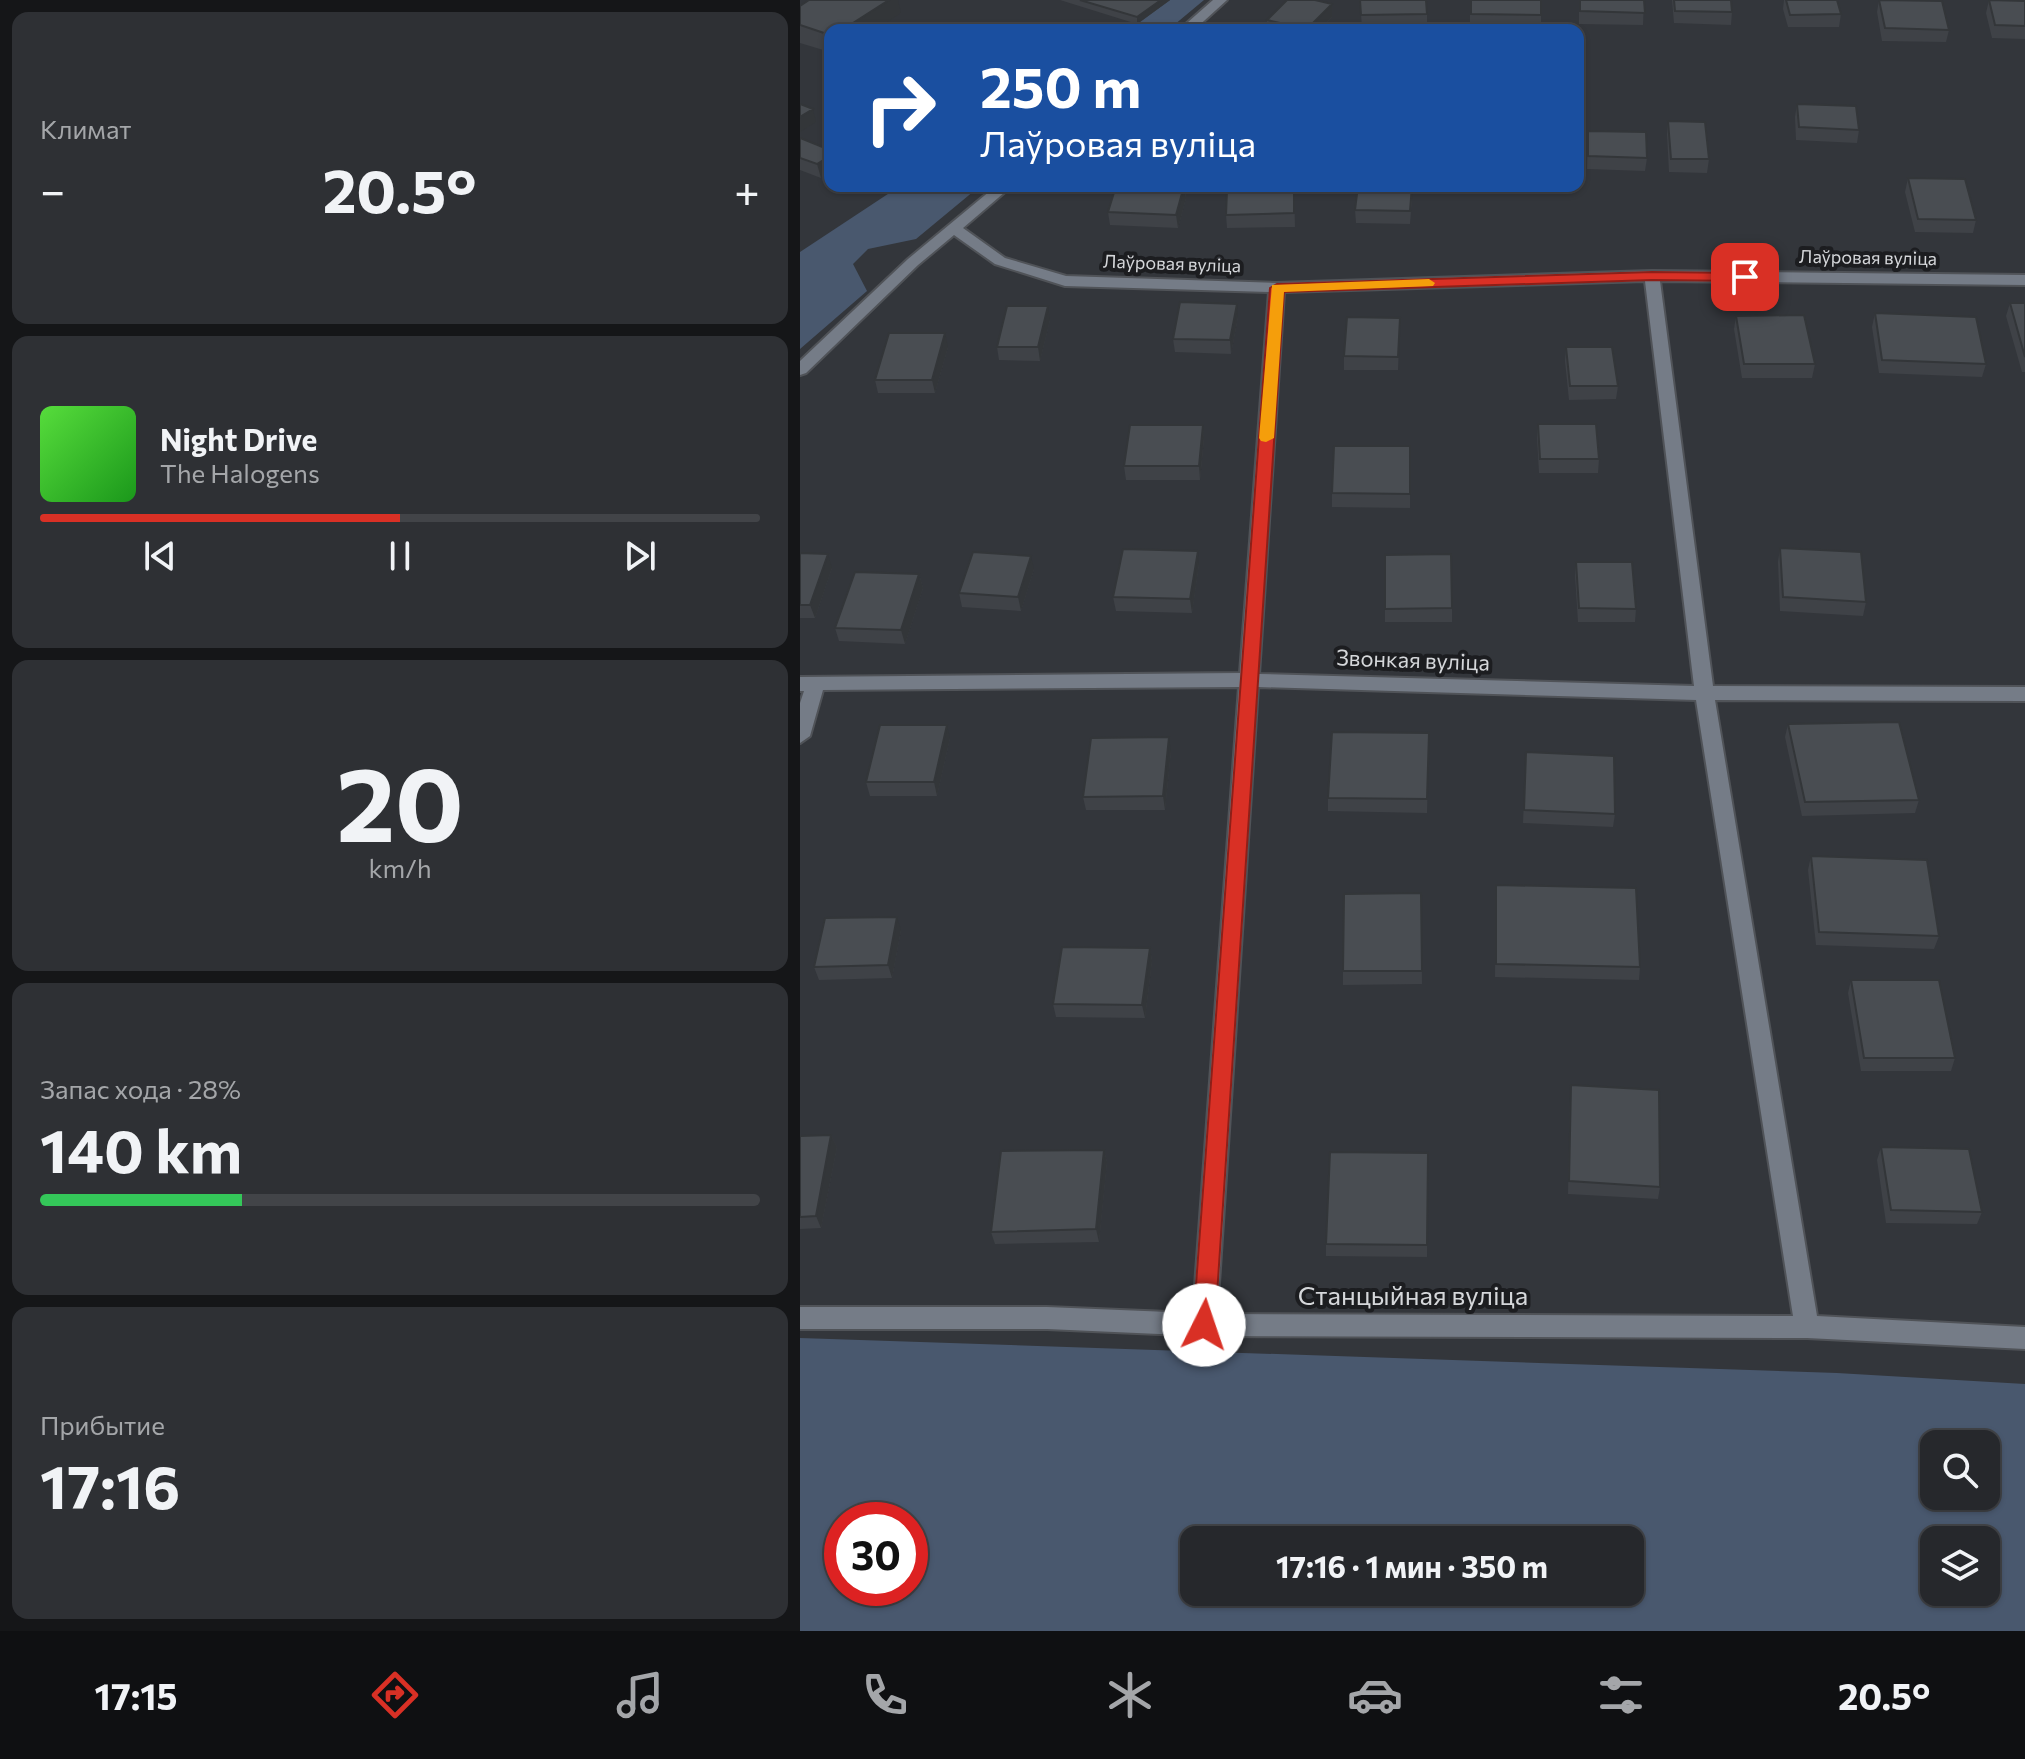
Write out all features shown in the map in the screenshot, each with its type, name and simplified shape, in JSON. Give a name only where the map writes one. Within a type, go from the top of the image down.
[{"type":"street","points":[[1193,24],[1221,0]]},
{"type":"street","points":[[800,370],[913,262],[998,192]]},
{"type":"street","name":"Лаўровая вуліца","points":[[955,229],[1000,261],[1065,281],[1277,288],[1652,276],[2025,280]]},
{"type":"street","points":[[1652,276],[1704,693],[1807,1327]]},
{"type":"street","points":[[1204,1325],[1277,288]]},
{"type":"street","name":"Звонкая вуліца","points":[[808,684],[1249,680],[1704,693],[2025,694]]},
{"type":"street","points":[[800,736],[808,684]]},
{"type":"street","name":"Станцыйная вуліца","points":[[800,1318],[1047,1318],[1204,1325],[1807,1327],[2025,1338]]},
{"type":"shaded area","points":[[1170,0],[1204,0],[1175,24],[1137,24]]},
{"type":"shaded area","points":[[891,192],[973,192],[916,239],[868,249],[853,264],[867,291],[800,349],[800,252]]},
{"type":"shaded area","points":[[800,1338],[1837,1373],[2025,1384],[2025,1631],[800,1631]]},
{"type":"building","points":[[809,0],[889,0],[851,24],[824,24],[824,33],[800,25],[800,6]]},
{"type":"building","points":[[1080,0],[1161,0],[1137,17]]},
{"type":"building","points":[[1287,0],[1315,0],[1332,4],[1312,24],[1285,24],[1267,20]]},
{"type":"building","points":[[1360,0],[1426,0],[1427,14],[1361,15]]},
{"type":"building","points":[[1471,0],[1541,0],[1541,15],[1471,14]]},
{"type":"building","points":[[1580,0],[1644,0],[1645,13],[1580,11]]},
{"type":"building","points":[[1674,0],[1731,0],[1732,12],[1675,11]]},
{"type":"building","points":[[1786,0],[1837,0],[1841,14],[1790,15]]},
{"type":"building","points":[[1879,0],[1942,1],[1949,30],[1885,28]]},
{"type":"building","points":[[1989,0],[2025,1],[2025,26],[1995,25]]},
{"type":"building","points":[[800,104],[813,109],[800,117]]},
{"type":"building","points":[[1797,104],[1856,106],[1859,130],[1799,127]]},
{"type":"building","points":[[1668,121],[1705,122],[1709,159],[1671,159]]},
{"type":"building","points":[[1588,131],[1646,132],[1647,158],[1588,156]]},
{"type":"building","points":[[800,138],[824,148],[824,160],[817,164],[800,158]]},
{"type":"building","points":[[1908,178],[1965,179],[1976,220],[1918,219]]},
{"type":"building","points":[[1114,192],[1182,192],[1176,215],[1108,212]]},
{"type":"building","points":[[1227,192],[1294,192],[1294,213],[1226,215]]},
{"type":"building","points":[[1357,192],[1412,192],[1410,211],[1355,210]]},
{"type":"building","points":[[1180,302],[1237,304],[1230,340],[1173,339]]},
{"type":"building","points":[[2010,303],[2025,303],[2025,357]]},
{"type":"building","points":[[1007,306],[1048,306],[1038,347],[997,347]]},
{"type":"building","points":[[1875,313],[1976,317],[1986,364],[1882,360]]},
{"type":"building","points":[[1804,315],[1815,364],[1744,364],[1736,316]]},
{"type":"building","points":[[1347,317],[1400,318],[1398,357],[1344,356]]},
{"type":"building","points":[[889,333],[945,333],[932,380],[875,380]]},
{"type":"building","points":[[1566,347],[1612,347],[1618,386],[1570,386]]},
{"type":"building","points":[[1538,424],[1596,424],[1599,459],[1540,459]]},
{"type":"building","points":[[1130,425],[1203,425],[1199,466],[1124,466]]},
{"type":"building","points":[[1334,446],[1410,446],[1410,494],[1332,493]]},
{"type":"building","points":[[1780,548],[1861,552],[1866,602],[1783,597]]},
{"type":"building","points":[[1123,549],[1198,551],[1190,599],[1113,597]]},
{"type":"building","points":[[973,552],[1031,556],[1018,597],[959,593]]},
{"type":"building","points":[[800,553],[828,554],[810,605],[800,605]]},
{"type":"building","points":[[1451,554],[1452,608],[1385,609],[1385,555]]},
{"type":"building","points":[[1576,562],[1632,562],[1636,609],[1579,608]]},
{"type":"building","points":[[855,572],[919,574],[901,630],[835,628]]},
{"type":"building","points":[[1899,722],[1919,800],[1805,802],[1788,724]]},
{"type":"building","points":[[880,725],[947,725],[934,782],[866,782]]},
{"type":"building","points":[[1332,732],[1429,733],[1427,799],[1328,798]]},
{"type":"building","points":[[1169,737],[1163,796],[1083,797],[1091,738]]},
{"type":"building","points":[[1526,752],[1614,756],[1615,814],[1524,810]]},
{"type":"building","points":[[1811,856],[1927,860],[1939,936],[1819,932]]},
{"type":"building","points":[[1496,885],[1636,888],[1640,967],[1496,964]]},
{"type":"building","points":[[1421,893],[1422,971],[1343,971],[1344,894]]},
{"type":"building","points":[[897,917],[888,965],[814,967],[825,918]]},
{"type":"building","points":[[1062,947],[1150,948],[1142,1005],[1053,1004]]},
{"type":"building","points":[[1851,980],[1939,980],[1955,1058],[1864,1058]]},
{"type":"building","points":[[1571,1085],[1659,1090],[1660,1187],[1569,1181]]},
{"type":"building","points":[[831,1135],[816,1216],[800,1217],[800,1136]]},
{"type":"building","points":[[1881,1147],[1969,1149],[1982,1212],[1891,1210]]},
{"type":"building","points":[[1104,1150],[1096,1229],[991,1232],[1001,1151]]},
{"type":"building","points":[[1330,1152],[1428,1153],[1427,1245],[1326,1244]]},
{"type":"slow traffic","points":[[1266,438],[1277,288],[1429,283]]},
{"type":"route","points":[[1204,1325],[1277,288],[1652,276],[1745,277]]}]
